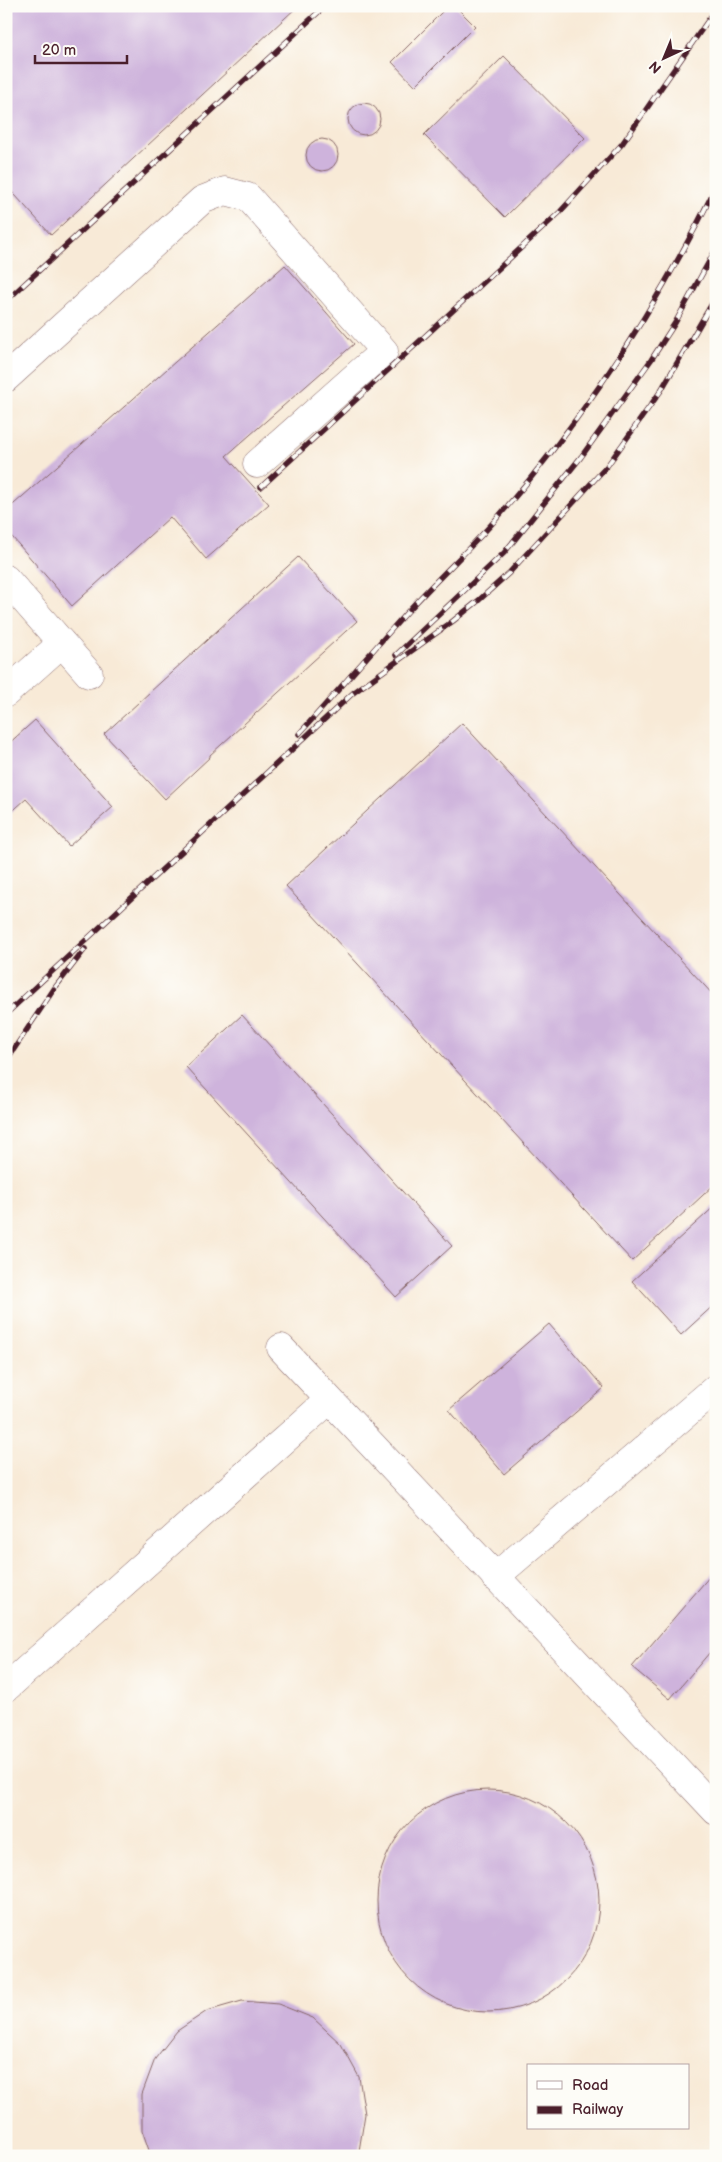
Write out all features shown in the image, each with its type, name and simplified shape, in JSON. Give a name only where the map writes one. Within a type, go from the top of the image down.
[{"type":"lane","points":[[6,378],[202,200],[225,191],[248,197],[384,351],[257,464]]},
{"type":"lane","points":[[6,578],[89,674]]},
{"type":"lane","points":[[6,693],[62,643]]},
{"type":"lane","points":[[281,1348],[716,1812]]},
{"type":"lane","points":[[495,1577],[716,1388]]},
{"type":"lane","points":[[6,1688],[330,1400]]},
{"type":"building","points":[[6,6],[298,6],[51,235],[6,185]]},
{"type":"building","points":[[448,6],[455,6],[475,26],[415,86],[392,62]]},
{"type":"building","points":[[504,56],[585,138],[505,217],[424,135]]},
{"type":"building","points":[[364,103],[375,108],[380,119],[375,130],[364,135],[353,130],[348,119],[353,108]]},
{"type":"building","points":[[322,139],[328,140],[333,144],[337,149],[337,161],[333,166],[328,170],[322,171],[316,170],[311,166],[307,161],[306,155],[307,149],[311,144],[316,140]]},
{"type":"building","points":[[285,265],[354,344],[226,456],[269,504],[206,559],[170,517],[72,606],[6,530],[6,511]]},
{"type":"building","points":[[298,557],[357,621],[210,755],[165,799],[104,734]]},
{"type":"building","points":[[35,720],[113,807],[69,846],[26,799],[6,817],[6,746]]},
{"type":"building","points":[[462,723],[716,998],[716,1183],[632,1261],[286,886]]},
{"type":"building","points":[[242,1015],[452,1246],[396,1297],[186,1067]]},
{"type":"building","points":[[716,1205],[716,1303],[681,1335],[632,1281]]},
{"type":"building","points":[[549,1324],[604,1388],[504,1474],[449,1410]]},
{"type":"building","points":[[716,1569],[716,1645],[670,1699],[632,1667]]},
{"type":"building","points":[[477,1790],[499,1790],[531,1798],[567,1822],[591,1858],[597,1879],[599,1901],[597,1923],[591,1944],[567,1980],[531,2004],[499,2012],[477,2012],[445,2004],[417,1987],[402,1972],[385,1944],[377,1912],[377,1890],[385,1858],[402,1830],[417,1815],[445,1798]]},
{"type":"building","points":[[242,2001],[278,2004],[313,2018],[341,2044],[359,2077],[365,2114],[357,2156],[151,2156],[142,2130],[142,2094],[155,2059],[177,2031],[207,2011]]},
{"type":"railway","points":[[6,301],[325,6]]},
{"type":"railway","points":[[261,487],[559,213],[622,144],[716,9]]},
{"type":"railway","points":[[299,734],[431,586],[498,517],[561,440],[618,359],[644,317],[694,231],[716,187]]},
{"type":"railway","points":[[396,655],[504,553],[581,457],[651,360],[675,323],[716,249]]},
{"type":"railway","points":[[6,1014],[353,693],[453,621],[509,573],[607,466],[660,392],[716,297]]},
{"type":"railway","points":[[6,1061],[54,989],[85,949]]}]
